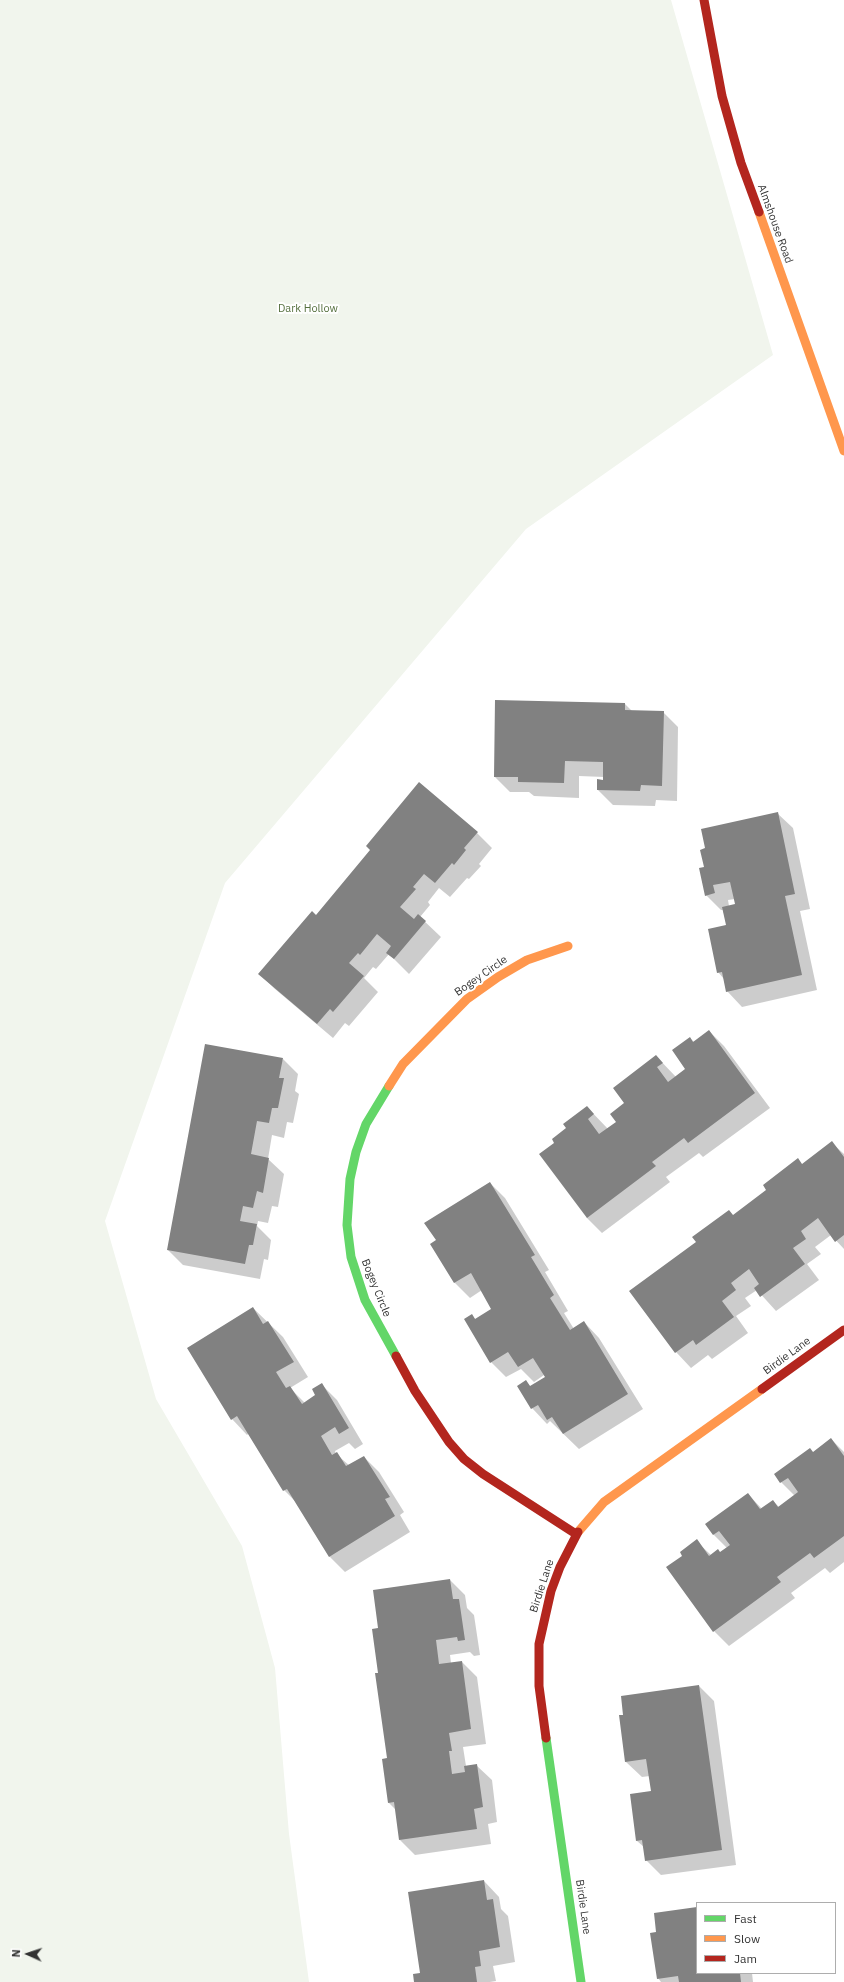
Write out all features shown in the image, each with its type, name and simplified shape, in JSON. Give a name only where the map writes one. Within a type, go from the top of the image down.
[{"type":"street","name":"Almshouse Road","points":[[704,0],[722,96],[741,163],[844,451]]},
{"type":"street","name":"Bogey Circle","points":[[568,946],[527,960],[498,977],[467,999],[403,1064],[366,1124],[356,1152],[350,1179],[347,1225],[351,1257],[365,1300],[415,1391],[449,1442],[464,1459],[483,1474],[576,1534]]},
{"type":"street","name":"Birdie Lane","points":[[582,1982],[539,1686],[538,1662],[539,1644],[551,1591],[566,1552],[576,1534],[589,1517],[616,1492],[844,1330]]},
{"type":"green space","name":"Dark Hollow","points":[[0,0],[671,0],[773,355],[526,529],[225,883],[105,1221],[156,1399],[242,1546],[275,1668],[289,1834],[309,1982],[0,1982]]},
{"type":"building","points":[[495,700],[625,703],[625,710],[664,711],[662,786],[641,785],[640,791],[597,790],[597,779],[603,780],[603,762],[565,761],[564,783],[518,782],[518,777],[494,777]]},
{"type":"building","points":[[419,782],[478,832],[464,848],[466,850],[454,865],[452,863],[435,883],[424,874],[413,887],[416,889],[400,907],[414,919],[418,914],[426,921],[394,959],[386,953],[391,946],[377,934],[360,955],[358,953],[349,963],[364,976],[333,1012],[330,1009],[317,1024],[258,974],[312,911],[316,915],[370,850],[366,846]]},
{"type":"building","points":[[778,812],[795,894],[785,896],[802,975],[726,992],[722,972],[717,973],[708,929],[726,925],[722,907],[735,904],[730,882],[713,885],[715,893],[705,896],[699,868],[704,867],[700,850],[705,848],[701,829]]},
{"type":"building","points":[[709,1030],[755,1093],[688,1143],[684,1138],[652,1162],[656,1166],[587,1218],[539,1154],[554,1143],[552,1139],[566,1128],[563,1124],[587,1106],[594,1114],[588,1119],[599,1134],[616,1122],[610,1114],[624,1103],[613,1088],[656,1055],[663,1063],[657,1067],[668,1082],[685,1069],[672,1050],[690,1037],[693,1042]]},
{"type":"building","points":[[205,1044],[283,1058],[279,1078],[284,1078],[278,1108],[272,1108],[269,1123],[257,1121],[251,1154],[269,1158],[263,1193],[257,1191],[253,1208],[243,1206],[240,1221],[257,1224],[253,1245],[249,1245],[245,1264],[167,1250]]},
{"type":"building","points":[[832,1141],[844,1157],[844,1235],[835,1242],[818,1218],[801,1231],[806,1239],[793,1248],[805,1264],[760,1297],[754,1288],[759,1284],[749,1269],[731,1283],[736,1290],[722,1301],[734,1317],[696,1345],[693,1340],[675,1353],[629,1291],[696,1242],[692,1237],[729,1210],[733,1215],[766,1190],[763,1185],[798,1158],[802,1164]]},
{"type":"building","points":[[490,1182],[535,1255],[531,1257],[554,1295],[550,1298],[570,1330],[584,1321],[628,1394],[563,1434],[552,1417],[547,1420],[538,1405],[531,1409],[517,1386],[526,1380],[530,1386],[545,1377],[533,1358],[518,1367],[508,1352],[490,1363],[464,1319],[472,1314],[475,1319],[491,1309],[471,1273],[454,1283],[430,1244],[436,1240],[424,1223]]},
{"type":"building","points":[[253,1307],[263,1324],[268,1321],[294,1362],[276,1372],[286,1388],[290,1386],[302,1404],[315,1395],[312,1389],[322,1383],[349,1428],[339,1434],[335,1427],[321,1436],[332,1455],[337,1452],[346,1466],[364,1456],[390,1497],[385,1499],[395,1516],[329,1557],[287,1489],[283,1491],[237,1416],[231,1420],[187,1348]]},
{"type":"building","points":[[831,1438],[844,1456],[844,1536],[814,1558],[810,1553],[777,1577],[781,1582],[713,1632],[666,1567],[682,1556],[680,1552],[697,1539],[709,1556],[718,1549],[720,1552],[730,1545],[719,1531],[713,1535],[705,1524],[748,1493],[760,1509],[773,1500],[778,1507],[798,1492],[788,1478],[780,1483],[774,1474],[810,1448],[813,1452]]},
{"type":"building","points":[[450,1579],[453,1599],[459,1599],[465,1640],[458,1641],[457,1637],[436,1640],[439,1664],[462,1661],[471,1729],[449,1733],[452,1751],[449,1751],[452,1774],[465,1772],[464,1766],[477,1764],[483,1807],[474,1809],[477,1829],[399,1840],[394,1802],[388,1803],[382,1759],[387,1758],[375,1673],[378,1673],[372,1629],[378,1628],[373,1590]]},
{"type":"building","points":[[699,1685],[722,1850],[645,1861],[642,1840],[636,1841],[630,1794],[651,1791],[646,1759],[625,1762],[619,1715],[623,1715],[621,1696]]},
{"type":"building","points":[[484,1880],[487,1900],[493,1899],[500,1947],[479,1951],[481,1966],[475,1967],[477,1982],[414,1982],[413,1974],[420,1973],[408,1892]]},
{"type":"building","points":[[696,1907],[696,1974],[740,1974],[741,1982],[679,1982],[678,1976],[657,1979],[650,1933],[656,1932],[654,1913]]},
{"type":"traffic: fast","points":[[389,1086],[366,1124],[356,1152],[350,1179],[347,1225],[351,1257],[365,1300],[396,1356]]},
{"type":"traffic: fast","points":[[546,1738],[581,1982]]},
{"type":"traffic: slow","points":[[759,212],[844,451]]},
{"type":"traffic: slow","points":[[389,1086],[403,1064],[467,999],[498,977],[527,960],[568,946]]},
{"type":"traffic: slow","points":[[578,1532],[604,1502],[762,1389]]},
{"type":"traffic: jam","points":[[704,0],[722,96],[741,163],[759,212]]},
{"type":"traffic: jam","points":[[762,1389],[844,1330]]},
{"type":"traffic: jam","points":[[396,1356],[415,1391],[449,1442],[464,1459],[483,1474],[576,1534]]},
{"type":"traffic: jam","points":[[546,1738],[539,1686],[539,1644],[551,1591],[560,1567],[578,1532]]}]
